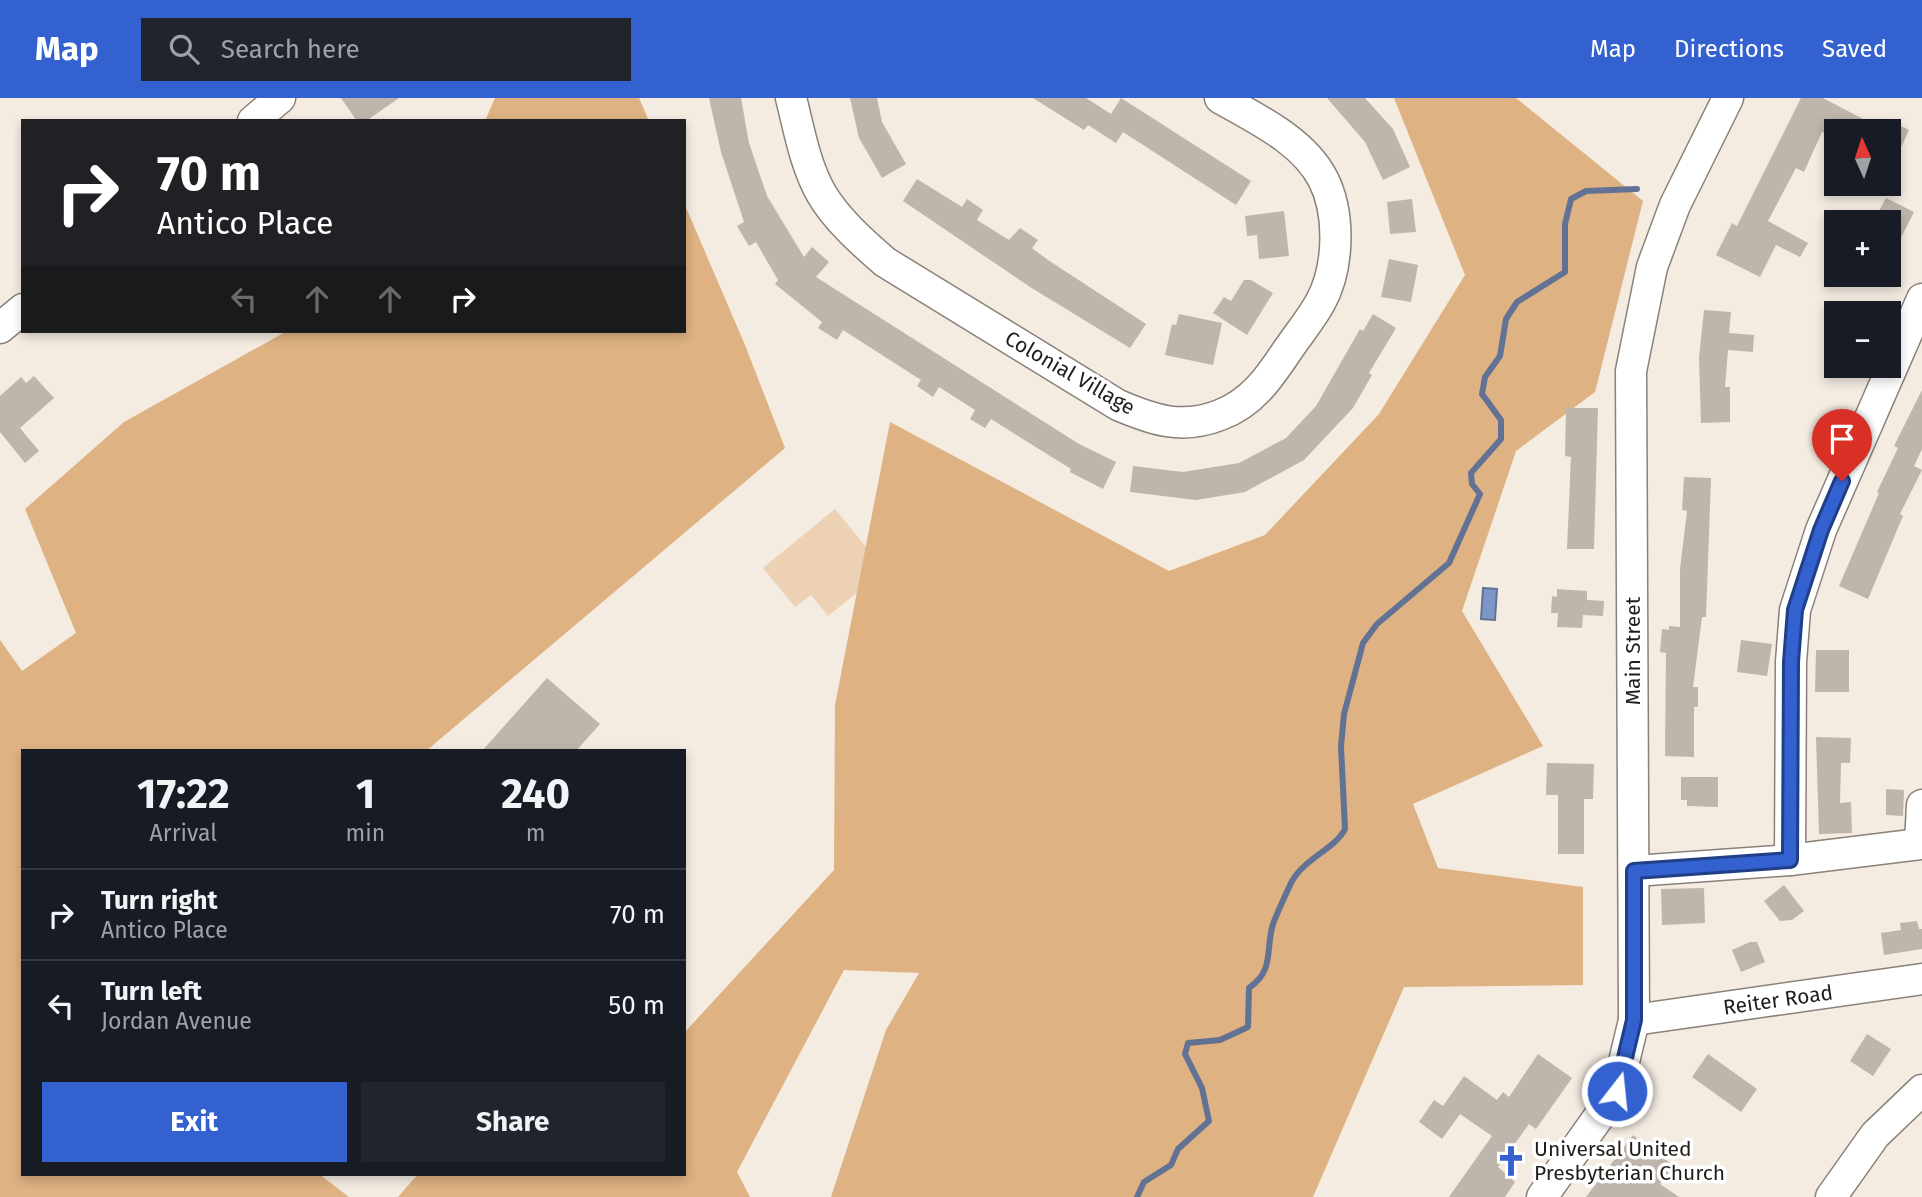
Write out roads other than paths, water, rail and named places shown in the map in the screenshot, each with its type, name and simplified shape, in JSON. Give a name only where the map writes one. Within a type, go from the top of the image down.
[{"type":"street","points":[[255,119],[281,98]]},
{"type":"street","name":"Colonial Village","points":[[790,98],[807,157],[821,193],[869,248],[885,262],[1118,405],[1160,422],[1195,421],[1218,416],[1243,405],[1268,380],[1322,301],[1335,256],[1333,213],[1323,179],[1294,144],[1220,98]]},
{"type":"street","name":"Main Street","points":[[1542,1197],[1617,1091],[1634,1020],[1631,371],[1652,267],[1675,205],[1728,98]]},
{"type":"street","points":[[1790,860],[1791,662],[1795,610],[1821,530],[1922,299]]},
{"type":"street","points":[[0,328],[21,311]]},
{"type":"street","points":[[1634,871],[1790,860],[1920,844],[1922,804]]},
{"type":"street","name":"Reiter Road","points":[[1634,1020],[1922,979]]},
{"type":"street","points":[[1831,1197],[1875,1135],[1922,1090]]},
{"type":"water","points":[[1483,588],[1497,589],[1495,620],[1481,619]]},
{"type":"waterway","points":[[1137,1197],[1144,1182],[1171,1165],[1178,1149],[1209,1121],[1202,1088],[1185,1054],[1188,1043],[1220,1040],[1248,1027],[1249,988],[1266,967],[1273,924],[1291,883],[1303,867],[1334,842],[1345,829],[1341,746],[1344,714],[1363,643],[1377,624],[1449,563],[1480,494],[1472,484],[1471,473],[1501,439],[1501,420],[1482,394],[1485,377],[1500,356],[1506,319],[1517,302],[1565,272],[1565,224],[1571,199],[1586,191],[1637,189]]},
{"type":"place","name":"Universal United Presbyterian Church","points":[[1511,1161]]}]
